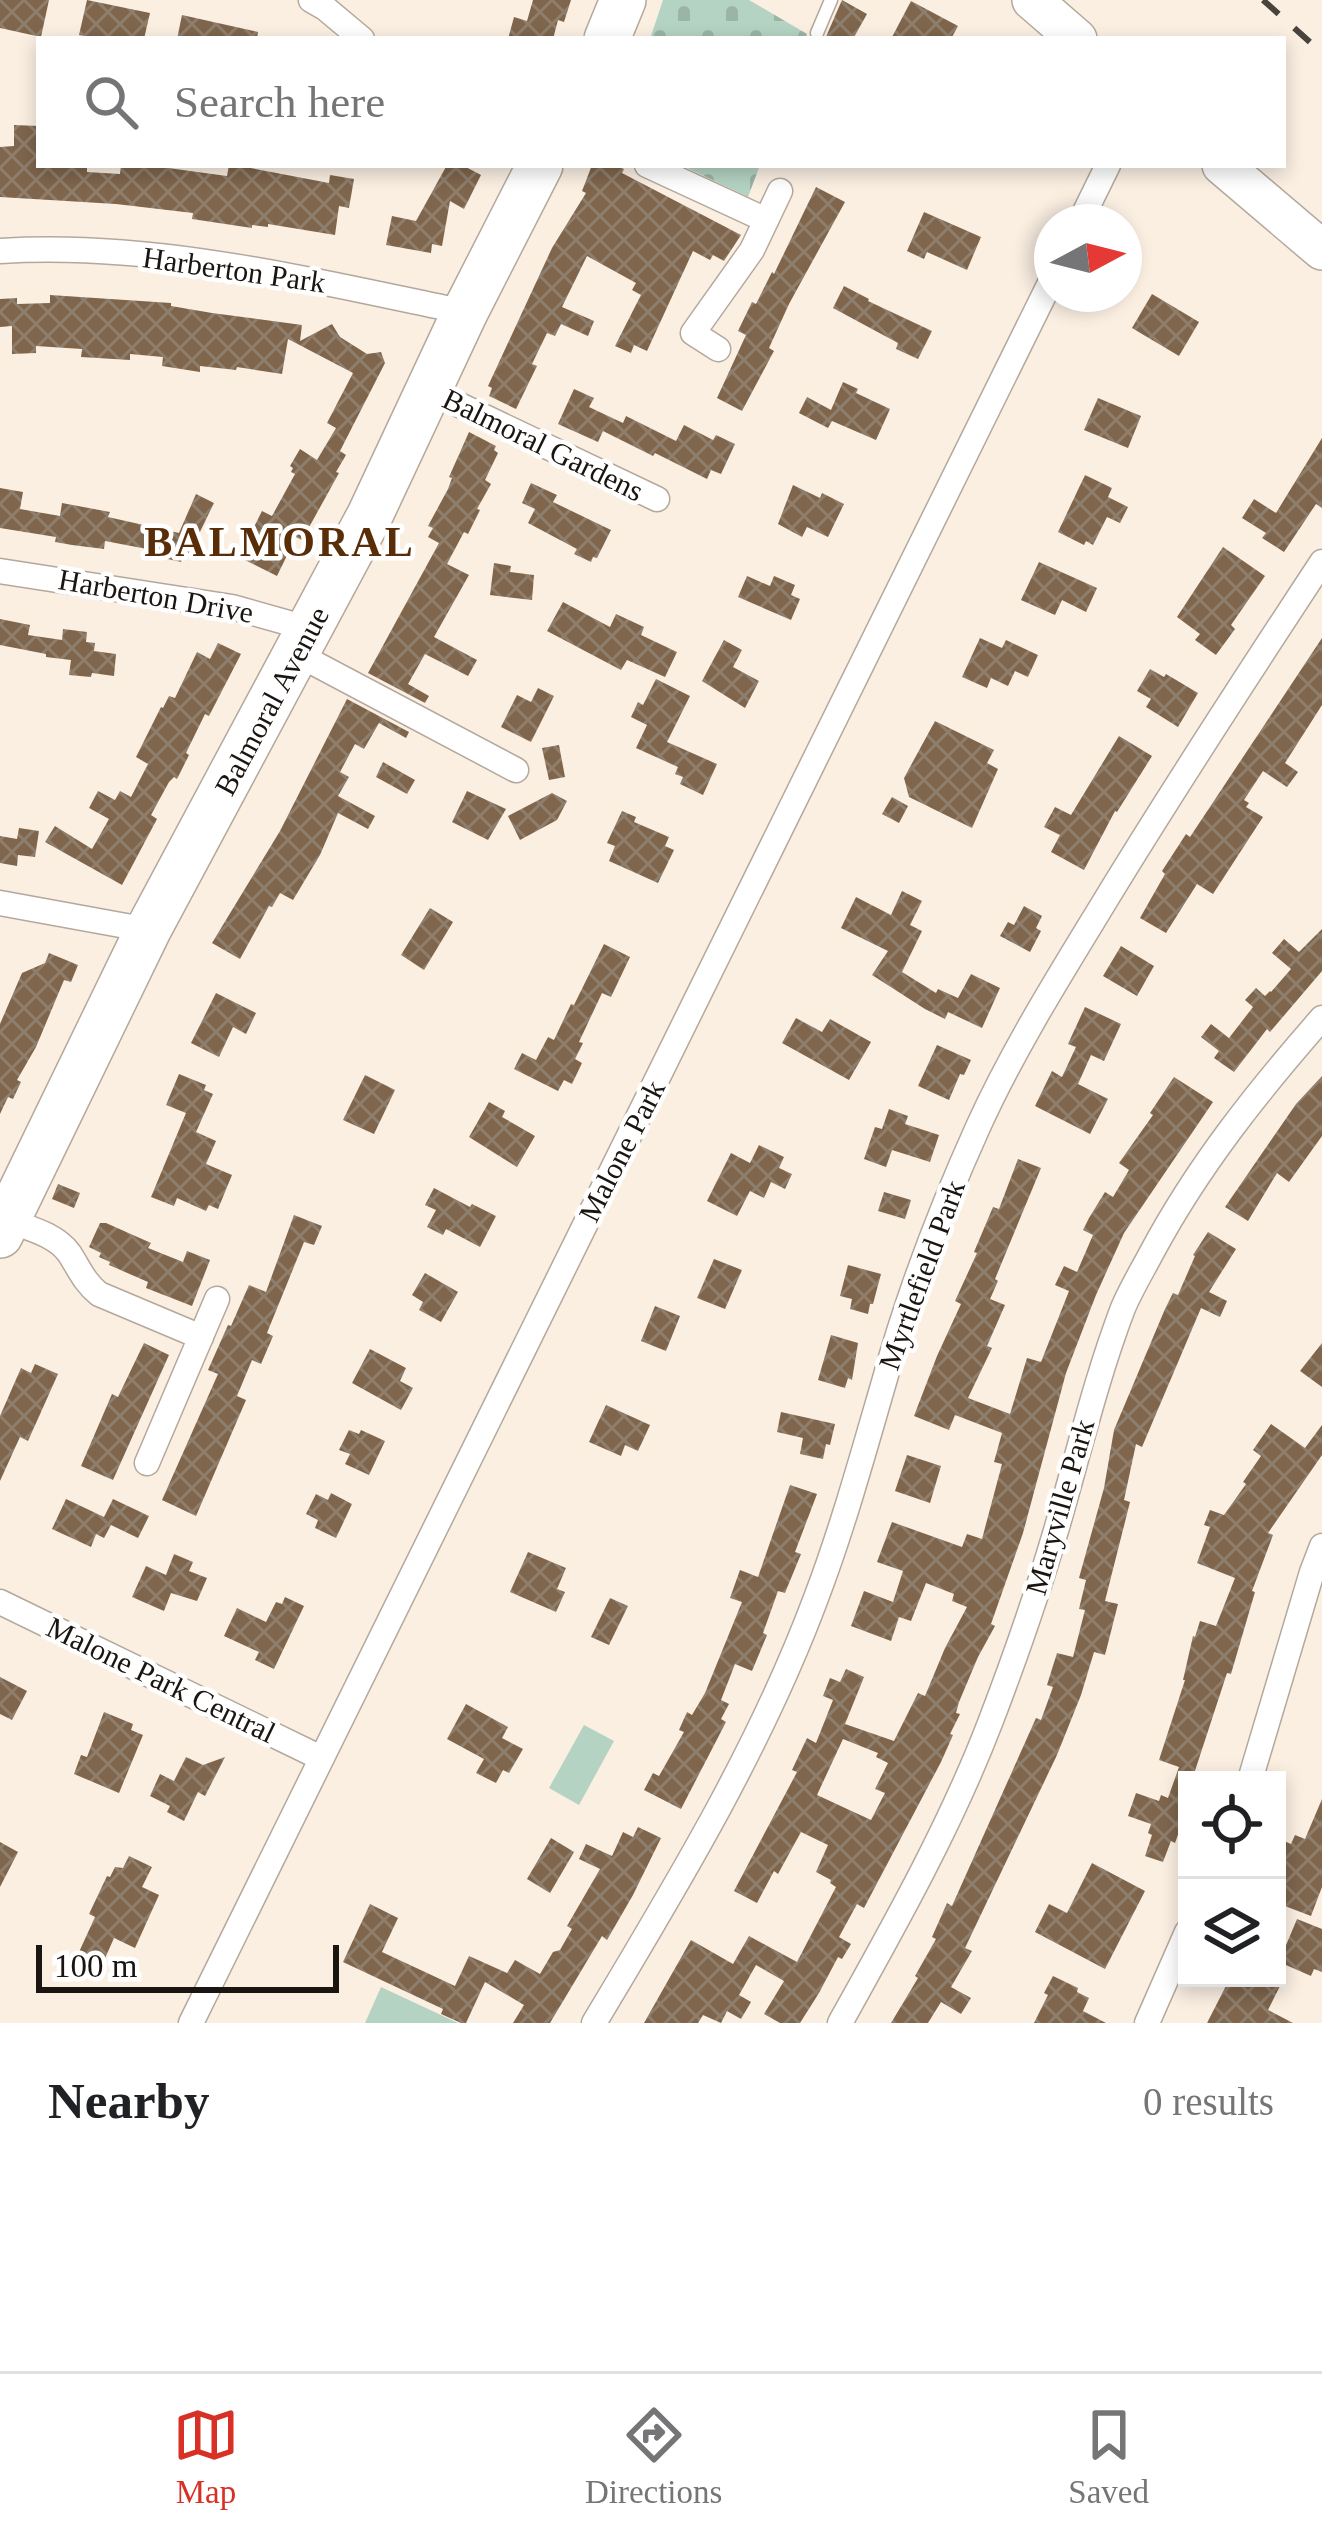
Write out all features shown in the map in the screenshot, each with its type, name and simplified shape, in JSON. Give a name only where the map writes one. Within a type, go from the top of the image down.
[{"type":"highway","points":[[609,36],[623,0]]},
{"type":"highway","name":"Balmoral Avenue","points":[[4,1227],[148,930],[370,515],[538,168]]},
{"type":"main road","points":[[1026,2],[1073,36]]},
{"type":"main road","points":[[1226,168],[1318,238]]},
{"type":"street","points":[[311,0],[358,36]]},
{"type":"street","points":[[653,168],[766,220]]},
{"type":"street","points":[[1089,204],[1107,168]]},
{"type":"street","points":[[718,349],[694,333],[752,250],[780,191]]},
{"type":"street","name":"Harberton Park","points":[[0,251],[93,250],[195,262],[297,276],[465,312]]},
{"type":"street","name":"Malone Park","points":[[191,2023],[1036,312]]},
{"type":"street","name":"Balmoral Gardens","points":[[428,390],[657,499]]},
{"type":"street","name":"Myrtlefield Park","points":[[594,2023],[733,1781],[816,1600],[859,1475],[884,1378],[943,1207],[981,1120],[1025,1033],[1147,831],[1322,562]]},
{"type":"street","name":"Harberton Drive","points":[[0,571],[232,607],[303,642],[516,770]]},
{"type":"street","points":[[0,903],[148,930]]},
{"type":"street","name":"Maryville Park","points":[[840,2023],[934,1847],[988,1729],[1125,1304],[1211,1155],[1322,1018]]},
{"type":"street","points":[[4,1227],[54,1239],[98,1294],[201,1337]]},
{"type":"street","points":[[147,1463],[218,1299]]},
{"type":"street","points":[[1253,1771],[1322,1546]]},
{"type":"street","name":"Malone Park Central","points":[[0,1602],[321,1758]]},
{"type":"street","points":[[1147,2023],[1178,1952]]},
{"type":"lane","points":[[817,33],[831,0]]},
{"type":"green space","points":[[663,0],[749,0],[807,34],[806,36],[651,36]]},
{"type":"green space","points":[[687,168],[759,168],[748,197]]},
{"type":"green space","points":[[584,1725],[614,1741],[579,1805],[549,1788]]},
{"type":"green space","points":[[381,1987],[458,2023],[365,2023]]},
{"type":"building","points":[[0,0],[49,0],[41,36],[0,28]]},
{"type":"building","points":[[87,0],[150,13],[145,36],[79,35]]},
{"type":"building","points":[[533,0],[571,0],[554,36],[509,36],[514,17],[527,21]]},
{"type":"building","points":[[842,0],[867,14],[855,36],[826,36]]},
{"type":"building","points":[[911,1],[958,26],[953,36],[893,36]]},
{"type":"building","points":[[182,15],[258,32],[257,36],[178,36]]},
{"type":"building","points":[[14,125],[36,126],[36,168],[87,168],[87,172],[120,174],[121,168],[168,168],[227,176],[228,168],[251,168],[329,183],[330,175],[354,179],[349,208],[339,206],[335,235],[268,224],[252,228],[192,219],[193,213],[0,197],[0,147],[14,146]]},
{"type":"building","points":[[445,168],[468,168],[481,175],[464,209],[450,201],[442,246],[432,244],[431,253],[386,245],[392,216],[416,221]]},
{"type":"building","points":[[591,168],[622,168],[622,173],[741,235],[724,261],[693,251],[647,351],[634,345],[631,353],[615,346],[641,295],[632,290],[636,283],[587,256],[562,307],[594,321],[588,336],[561,324],[555,336],[547,333],[516,409],[489,396],[492,388],[488,386],[552,248],[586,193],[582,191]]},
{"type":"building","points":[[816,187],[845,202],[789,304],[769,348],[774,351],[742,411],[717,398],[746,335],[738,331],[752,302],[756,304],[774,274]]},
{"type":"building","points":[[924,212],[981,237],[967,270],[927,252],[924,259],[907,251]]},
{"type":"building","points":[[844,286],[932,331],[918,359],[833,308]]},
{"type":"building","points":[[1152,294],[1199,322],[1179,356],[1132,328]]},
{"type":"building","points":[[50,295],[171,303],[302,325],[300,341],[332,324],[340,337],[367,354],[381,352],[385,363],[340,451],[346,455],[339,473],[302,540],[296,537],[277,576],[239,557],[262,511],[272,516],[295,474],[290,466],[300,449],[317,460],[336,428],[327,423],[353,373],[288,339],[282,374],[200,366],[200,372],[162,366],[163,357],[81,357],[82,349],[36,346],[36,353],[12,354],[12,326],[0,327],[0,299],[17,298],[17,304],[50,303]]},
{"type":"building","points":[[843,382],[890,409],[876,440],[832,421],[828,428],[799,413],[807,397],[831,410]]},
{"type":"building","points":[[574,389],[594,398],[589,407],[623,423],[626,416],[676,441],[684,425],[713,440],[716,435],[735,444],[721,474],[711,470],[707,479],[603,431],[598,442],[558,424]]},
{"type":"building","points":[[1098,398],[1141,416],[1128,448],[1084,430]]},
{"type":"building","points":[[469,432],[496,446],[498,453],[485,480],[491,484],[480,510],[447,564],[469,575],[434,637],[477,660],[468,676],[425,654],[408,684],[429,696],[425,703],[368,673],[439,543],[428,537],[433,528],[428,526]]},
{"type":"building","points":[[1322,438],[1322,508],[1316,504],[1284,552],[1242,518],[1254,499],[1276,513]]},
{"type":"building","points":[[1085,475],[1112,488],[1108,497],[1128,507],[1120,523],[1107,517],[1093,545],[1058,532]]},
{"type":"building","points":[[531,483],[557,495],[553,502],[611,530],[597,558],[591,562],[574,554],[577,549],[528,523],[535,509],[522,503]]},
{"type":"building","points":[[793,485],[844,504],[828,537],[807,527],[802,537],[778,524]]},
{"type":"building","points":[[0,488],[23,492],[20,509],[60,516],[62,503],[179,533],[196,494],[214,503],[193,554],[184,552],[181,562],[105,541],[104,549],[0,528]]},
{"type":"building","points":[[1223,547],[1265,576],[1216,655],[1195,640],[1200,634],[1177,617]]},
{"type":"building","points":[[1039,562],[1097,588],[1086,612],[1062,600],[1055,615],[1021,600]]},
{"type":"building","points":[[494,563],[511,566],[510,572],[534,575],[532,600],[490,595]]},
{"type":"building","points":[[747,576],[770,586],[774,576],[795,585],[791,595],[800,599],[791,620],[738,597]]},
{"type":"building","points":[[563,602],[610,627],[616,614],[644,627],[641,635],[677,652],[665,677],[627,660],[621,670],[547,631]]},
{"type":"building","points":[[0,619],[30,625],[28,635],[62,640],[63,629],[87,632],[86,642],[95,643],[94,651],[116,654],[114,676],[69,675],[71,660],[0,645]]},
{"type":"building","points":[[980,638],[1002,648],[1006,640],[1038,655],[1028,677],[1015,671],[1008,686],[991,678],[987,688],[962,677]]},
{"type":"building","points":[[1322,638],[1322,705],[1285,763],[1298,772],[1287,787],[1263,771],[1244,800],[1249,803],[1246,807],[1263,817],[1213,894],[1197,884],[1166,933],[1140,918],[1186,834],[1190,837]]},
{"type":"building","points":[[724,640],[742,650],[733,667],[759,681],[745,708],[702,681]]},
{"type":"building","points":[[218,643],[241,654],[209,716],[205,714],[177,779],[169,782],[151,815],[157,819],[122,885],[45,842],[55,826],[92,849],[109,819],[89,808],[98,791],[115,800],[120,791],[131,797],[148,764],[136,757],[161,707],[169,696],[175,698],[197,652],[210,659]]},
{"type":"building","points":[[1150,669],[1198,693],[1178,727],[1146,707],[1151,699],[1137,691]]},
{"type":"building","points":[[656,679],[690,696],[667,742],[717,764],[703,795],[680,784],[683,777],[675,774],[678,767],[636,748],[647,725],[631,717]]},
{"type":"building","points":[[538,688],[554,696],[531,742],[501,727],[517,695],[531,702]]},
{"type":"building","points":[[347,699],[409,732],[406,738],[379,723],[364,749],[355,744],[340,772],[349,777],[338,796],[375,816],[368,829],[338,813],[293,900],[280,893],[240,959],[212,943],[280,831]]},
{"type":"building","points":[[935,721],[994,750],[987,763],[998,769],[972,828],[909,797],[904,778]]},
{"type":"building","points":[[1119,736],[1152,756],[1115,811],[1084,870],[1051,852],[1060,835],[1044,827],[1055,807],[1071,815]]},
{"type":"building","points":[[559,745],[565,777],[549,780],[542,748]]},
{"type":"building","points":[[383,762],[415,780],[407,794],[376,777]]},
{"type":"building","points":[[467,791],[506,809],[488,840],[452,822]]},
{"type":"building","points":[[552,793],[567,801],[557,820],[520,840],[508,816]]},
{"type":"building","points":[[892,797],[908,806],[899,823],[882,814]]},
{"type":"building","points":[[622,811],[636,817],[634,822],[669,837],[665,846],[674,850],[658,883],[609,861],[615,846],[607,843]]},
{"type":"building","points":[[19,828],[39,831],[35,857],[18,855],[17,866],[0,863],[0,836],[17,839]]},
{"type":"building","points":[[902,891],[922,901],[910,925],[922,931],[902,972],[936,993],[938,989],[958,998],[971,974],[1000,988],[982,1028],[948,1012],[945,1019],[872,975],[888,951],[841,928],[856,897],[891,915]]},
{"type":"building","points":[[1024,906],[1042,916],[1036,928],[1041,931],[1030,952],[1000,936],[1008,922],[1014,925]]},
{"type":"building","points":[[430,908],[453,922],[424,970],[401,955]]},
{"type":"building","points":[[1322,929],[1322,971],[1234,1072],[1214,1058],[1219,1051],[1201,1037],[1211,1024],[1229,1038],[1253,1007],[1245,1000],[1256,988],[1265,996],[1271,992],[1291,969],[1272,953],[1284,939],[1299,952]]},
{"type":"building","points":[[604,944],[630,957],[611,997],[602,993],[579,1042],[583,1043],[575,1059],[582,1063],[572,1084],[564,1080],[558,1091],[514,1069],[522,1053],[536,1060],[548,1037],[554,1040]]},
{"type":"building","points":[[1121,946],[1154,966],[1137,996],[1103,976]]},
{"type":"building","points":[[49,953],[78,965],[71,982],[64,980],[17,1080],[21,1082],[13,1099],[8,1097],[0,1114],[0,1024],[22,973],[45,963]]},
{"type":"building","points":[[216,993],[256,1013],[246,1034],[233,1027],[219,1057],[191,1043]]},
{"type":"building","points":[[1085,1007],[1121,1024],[1104,1061],[1091,1055],[1078,1084],[1108,1099],[1090,1134],[1035,1106],[1052,1071],[1062,1077],[1076,1047],[1068,1044]]},
{"type":"building","points":[[796,1018],[822,1032],[830,1019],[871,1042],[849,1080],[782,1043]]},
{"type":"building","points":[[937,1045],[971,1060],[949,1100],[918,1086]]},
{"type":"building","points":[[179,1074],[206,1085],[204,1090],[213,1094],[196,1132],[216,1141],[206,1164],[232,1175],[218,1209],[209,1205],[206,1211],[177,1198],[174,1206],[151,1197],[186,1113],[166,1105]]},
{"type":"building","points":[[365,1075],[395,1090],[374,1134],[343,1120]]},
{"type":"building","points":[[1322,1076],[1322,1136],[1289,1182],[1277,1173],[1248,1221],[1225,1207],[1296,1104]]},
{"type":"building","points":[[1174,1077],[1213,1102],[1124,1233],[1096,1295],[1066,1373],[1023,1533],[991,1624],[995,1626],[959,1702],[956,1713],[960,1714],[941,1762],[864,1908],[857,1904],[839,1937],[851,1944],[842,1959],[838,1957],[800,2023],[780,2023],[764,2014],[784,1981],[756,1965],[739,1995],[751,2002],[741,2019],[727,2011],[721,2023],[703,2015],[698,2023],[644,2023],[691,1940],[733,1964],[749,1936],[797,1962],[836,1887],[816,1872],[828,1845],[801,1832],[757,1903],[734,1891],[797,1772],[792,1770],[807,1738],[816,1743],[833,1700],[823,1696],[830,1678],[840,1682],[846,1669],[864,1677],[845,1724],[894,1741],[918,1693],[925,1696],[967,1607],[952,1601],[954,1594],[926,1583],[911,1621],[899,1617],[891,1641],[851,1626],[864,1591],[893,1602],[903,1571],[877,1562],[892,1522],[962,1547],[967,1534],[982,1539],[1002,1464],[994,1462],[1002,1433],[955,1415],[949,1430],[914,1416],[961,1304],[955,1301],[974,1252],[993,1207],[999,1209],[1018,1159],[1041,1168],[995,1279],[990,1299],[1005,1305],[987,1346],[992,1348],[968,1398],[1010,1414],[1027,1358],[1041,1362],[1069,1291],[1055,1285],[1064,1266],[1077,1272],[1093,1235],[1083,1230],[1105,1192],[1113,1197],[1129,1170],[1119,1163],[1153,1115]],"holes":[[[843,1739],[878,1753],[876,1757],[888,1763],[875,1789],[885,1793],[871,1820],[817,1795]]]},
{"type":"building","points":[[489,1102],[505,1111],[502,1117],[535,1136],[517,1167],[469,1137]]},
{"type":"building","points":[[889,1109],[908,1116],[905,1124],[939,1135],[930,1162],[892,1150],[886,1167],[864,1159],[875,1127],[882,1129]]},
{"type":"building","points":[[759,1145],[784,1157],[779,1168],[792,1174],[785,1189],[771,1182],[764,1198],[750,1191],[737,1216],[707,1201],[731,1153],[750,1163]]},
{"type":"building","points":[[58,1184],[80,1193],[74,1208],[52,1199]]},
{"type":"building","points":[[434,1188],[496,1216],[480,1247],[446,1229],[443,1235],[427,1227],[436,1210],[425,1205]]},
{"type":"building","points":[[884,1192],[911,1200],[905,1219],[878,1211]]},
{"type":"building","points":[[294,1215],[322,1226],[314,1245],[304,1242],[267,1333],[273,1336],[261,1364],[252,1360],[237,1396],[246,1400],[196,1516],[162,1500],[218,1374],[208,1370],[228,1325],[249,1285],[266,1292]]},
{"type":"building","points":[[100,1223],[183,1262],[187,1251],[210,1260],[192,1306],[146,1288],[148,1282],[99,1257],[101,1253],[89,1247]]},
{"type":"building","points":[[1208,1232],[1236,1249],[1209,1292],[1227,1301],[1220,1317],[1201,1308],[1142,1447],[1136,1444],[1124,1500],[1130,1502],[1105,1601],[1118,1604],[1105,1655],[1094,1652],[1057,1755],[965,1948],[972,1951],[951,1987],[971,1998],[961,2014],[941,2002],[928,2023],[891,2023],[918,1978],[947,1903],[952,1906],[1036,1718],[1041,1720],[1053,1687],[1047,1685],[1057,1653],[1073,1657],[1085,1610],[1079,1609],[1086,1580],[1079,1578],[1104,1488],[1114,1430],[1165,1309],[1173,1293],[1178,1295],[1193,1255]]},
{"type":"building","points":[[714,1259],[742,1270],[725,1309],[697,1298]]},
{"type":"building","points":[[848,1265],[881,1274],[868,1314],[850,1309],[852,1299],[840,1296]]},
{"type":"building","points":[[425,1273],[458,1292],[441,1322],[419,1310],[423,1302],[412,1295]]},
{"type":"building","points":[[655,1306],[680,1316],[666,1351],[641,1341]]},
{"type":"building","points":[[831,1335],[858,1343],[852,1380],[848,1378],[845,1388],[818,1380]]},
{"type":"building","points":[[144,1343],[169,1355],[113,1480],[81,1466],[112,1394],[118,1397]]},
{"type":"building","points":[[1322,1343],[1322,1387],[1300,1371]]},
{"type":"building","points":[[370,1349],[406,1368],[400,1381],[413,1388],[401,1410],[352,1383]]},
{"type":"building","points":[[35,1364],[58,1374],[28,1441],[20,1437],[0,1481],[0,1416],[21,1368],[31,1373]]},
{"type":"building","points":[[606,1405],[650,1425],[638,1451],[625,1445],[621,1456],[589,1442]]},
{"type":"building","points":[[781,1412],[835,1424],[823,1459],[800,1454],[803,1438],[777,1432]]},
{"type":"building","points":[[1271,1424],[1305,1448],[1322,1425],[1322,1455],[1268,1533],[1273,1535],[1252,1591],[1231,1674],[1227,1673],[1195,1771],[1178,1771],[1178,1835],[1163,1862],[1145,1856],[1151,1824],[1128,1816],[1136,1793],[1159,1801],[1161,1795],[1168,1798],[1179,1767],[1159,1760],[1185,1680],[1193,1636],[1200,1621],[1216,1626],[1235,1578],[1197,1563],[1210,1527],[1204,1525],[1210,1510],[1224,1515],[1246,1484],[1261,1456],[1253,1450]]},
{"type":"building","points":[[349,1430],[385,1441],[369,1475],[345,1464],[350,1454],[339,1450]]},
{"type":"building","points":[[907,1455],[941,1466],[930,1503],[895,1491]]},
{"type":"building","points":[[790,1485],[817,1494],[795,1552],[801,1554],[785,1593],[778,1591],[752,1671],[735,1664],[721,1700],[729,1704],[721,1719],[726,1722],[681,1809],[644,1790],[653,1773],[659,1776],[684,1732],[679,1730],[687,1712],[692,1715],[705,1693],[742,1602],[730,1598],[740,1570],[758,1577]]},
{"type":"building","points":[[331,1493],[352,1504],[336,1538],[315,1528],[318,1520],[306,1514],[316,1494],[328,1500]]},
{"type":"building","points":[[66,1499],[104,1517],[113,1499],[149,1516],[138,1538],[111,1525],[104,1538],[96,1534],[91,1547],[52,1529]]},
{"type":"building","points":[[528,1552],[566,1568],[557,1589],[565,1592],[556,1612],[510,1592]]},
{"type":"building","points":[[174,1554],[193,1562],[189,1571],[207,1578],[197,1601],[171,1593],[164,1611],[132,1597],[146,1566],[166,1575]]},
{"type":"building","points":[[285,1597],[304,1606],[274,1669],[255,1660],[259,1652],[224,1636],[237,1608],[266,1622],[276,1602],[282,1604]]},
{"type":"building","points":[[610,1598],[628,1606],[609,1645],[591,1637]]},
{"type":"building","points":[[0,1677],[27,1691],[12,1720],[0,1714]]},
{"type":"building","points":[[466,1704],[508,1727],[502,1738],[523,1749],[509,1773],[503,1770],[496,1783],[476,1773],[484,1759],[447,1739]]},
{"type":"building","points":[[104,1712],[133,1724],[131,1730],[143,1735],[119,1793],[74,1774],[81,1755],[87,1757]]},
{"type":"building","points":[[186,1757],[203,1765],[225,1757],[205,1796],[198,1792],[184,1821],[167,1812],[170,1806],[150,1796],[160,1774],[174,1781]]},
{"type":"building","points":[[1322,1799],[1322,1887],[1311,1916],[1286,1906],[1286,1842],[1291,1844],[1295,1835],[1305,1839]]},
{"type":"building","points":[[638,1827],[661,1838],[607,1940],[602,1936],[550,2023],[513,2023],[524,2005],[485,1982],[466,2023],[461,2023],[441,2014],[443,2009],[343,1962],[370,1904],[398,1918],[382,1952],[455,1986],[469,1956],[507,1973],[515,1960],[540,1974],[572,1929],[567,1926],[600,1869],[579,1859],[586,1844],[612,1856],[623,1832],[633,1837]]},
{"type":"building","points":[[551,1838],[574,1852],[550,1893],[527,1879]]},
{"type":"building","points":[[0,1842],[18,1852],[0,1887]]},
{"type":"building","points":[[129,1856],[152,1867],[142,1887],[159,1895],[135,1948],[114,1938],[103,1963],[79,1952],[95,1917],[89,1914],[107,1876],[115,1867],[123,1868]]},
{"type":"building","points":[[1092,1863],[1145,1891],[1105,1969],[1035,1932],[1049,1904],[1067,1913]]},
{"type":"building","points":[[1297,1919],[1322,1929],[1322,1972],[1314,1969],[1311,1976],[1286,1965],[1286,1945]]},
{"type":"building","points":[[1053,1976],[1078,1988],[1077,1992],[1089,1998],[1083,2011],[1106,2023],[1034,2023]]},
{"type":"building","points":[[1225,1987],[1280,1987],[1268,2010],[1293,2023],[1207,2023]]},
{"type":"railway","points":[[1263,0],[1322,53]]},
{"type":"district","name":"BALMORAL","points":[[280,541]]}]
